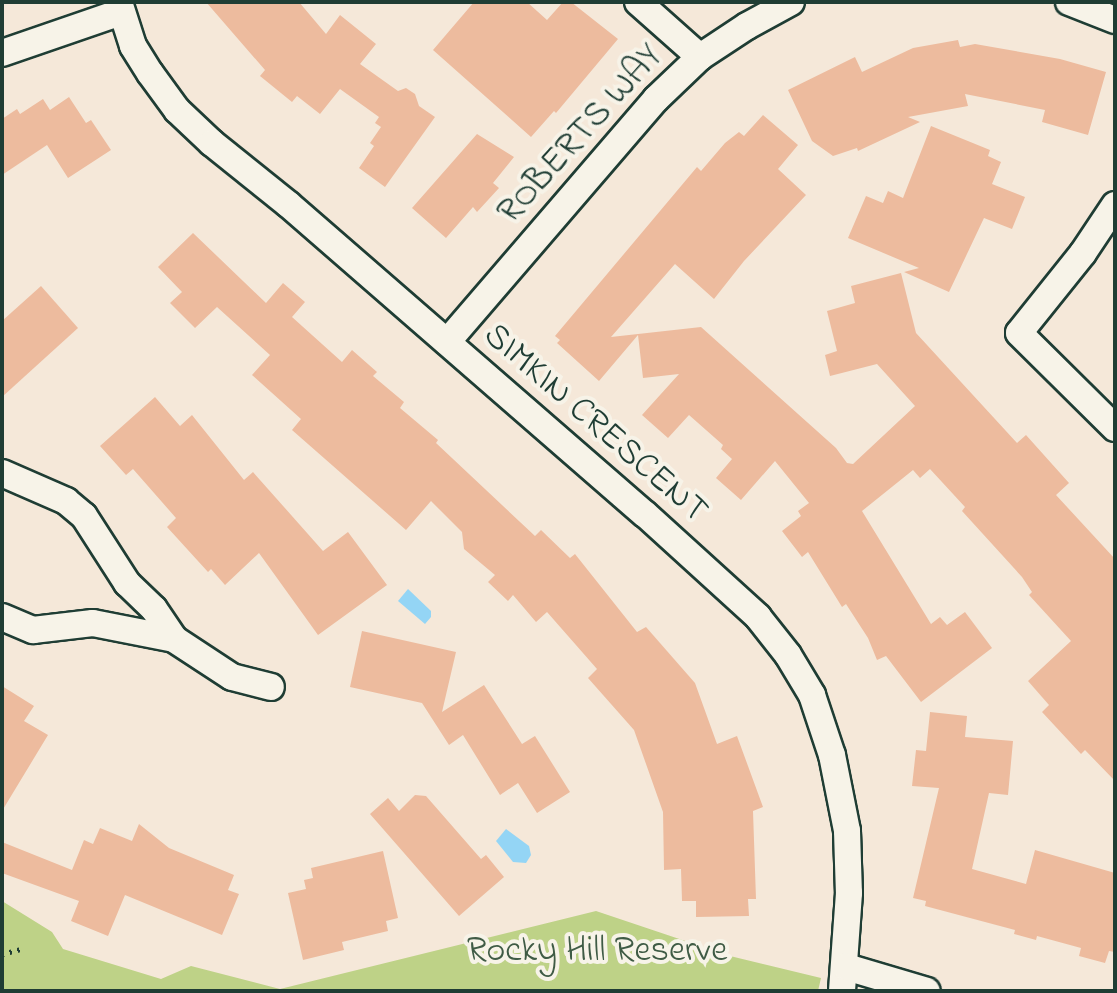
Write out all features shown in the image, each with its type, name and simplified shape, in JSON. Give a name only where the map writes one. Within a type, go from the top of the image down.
[{"type":"street","points":[[638,2],[700,57]]},
{"type":"street","name":"ROBERTS WAY","points":[[447,342],[656,99],[700,57],[791,2]]},
{"type":"street","points":[[1069,2],[1115,20]]},
{"type":"street","points":[[2,53],[120,7]]},
{"type":"street","name":"SIMKIN CRESCENT","points":[[120,7],[133,46],[177,110],[447,342],[758,617],[788,655],[812,695],[832,755],[847,831],[844,979]]},
{"type":"street","points":[[1115,205],[1083,253],[1019,333],[1115,428]]},
{"type":"street","points":[[2,473],[59,497],[84,516],[127,583],[154,609],[174,639]]},
{"type":"street","points":[[2,617],[33,630],[93,623],[174,639],[232,677],[271,687]]},
{"type":"street","points":[[844,979],[927,991]]},
{"type":"path","points":[[2,954],[24,948]]},
{"type":"green space","name":"Rocky Hill Reserve","points":[[2,901],[52,932],[63,949],[161,979],[191,966],[280,989],[596,911],[730,956],[821,978],[818,991],[2,991]]},
{"type":"water","points":[[408,589],[431,611],[431,617],[425,624],[398,601]]},
{"type":"water","points":[[506,829],[529,846],[531,855],[526,863],[513,862],[496,841]]},
{"type":"building","points":[[206,2],[299,2],[326,34],[340,15],[376,44],[360,64],[398,91],[406,88],[415,94],[419,106],[435,117],[385,187],[359,168],[374,146],[370,143],[381,127],[375,123],[379,117],[340,89],[320,114],[297,96],[292,102],[260,76],[265,70]]},
{"type":"building","points":[[474,2],[527,2],[547,20],[563,2],[571,2],[618,39],[556,113],[554,111],[531,137],[433,50]]},
{"type":"building","points":[[958,40],[960,47],[975,44],[1060,59],[1106,72],[1088,135],[1042,122],[1045,110],[965,94],[968,106],[908,117],[920,122],[858,151],[857,148],[833,156],[812,141],[788,90],[855,57],[862,72],[913,48]]},
{"type":"building","points":[[69,97],[86,123],[91,120],[111,150],[68,178],[47,145],[2,175],[2,119],[17,109],[20,114],[43,99],[50,110]]},
{"type":"building","points":[[763,115],[798,145],[778,169],[806,195],[744,261],[714,299],[675,264],[611,337],[701,327],[836,448],[847,463],[853,464],[915,406],[877,364],[830,376],[825,355],[837,351],[827,311],[855,303],[851,286],[901,273],[916,333],[1017,443],[1026,435],[1069,483],[1056,495],[1115,559],[1115,781],[1085,750],[1081,754],[1042,712],[1049,705],[1028,681],[1071,641],[1029,595],[1032,592],[1022,577],[962,511],[965,507],[930,469],[920,478],[913,470],[862,511],[931,624],[940,617],[947,625],[965,612],[992,648],[921,702],[886,656],[877,660],[868,638],[846,604],[842,607],[808,552],[802,557],[782,531],[801,516],[798,511],[809,503],[775,461],[741,500],[716,478],[732,459],[721,449],[723,445],[689,415],[668,438],[642,415],[679,374],[643,378],[638,335],[599,381],[557,343],[560,340],[555,336],[697,167],[701,171],[725,143],[739,132],[744,136]]},
{"type":"building","points":[[931,126],[990,150],[988,156],[1001,162],[992,184],[1025,197],[1012,229],[984,218],[949,292],[904,272],[919,268],[848,238],[866,196],[883,203],[888,191],[903,198]]},
{"type":"building","points":[[477,134],[514,157],[493,183],[499,188],[477,212],[473,207],[446,238],[412,208]]},
{"type":"building","points":[[193,233],[266,303],[283,283],[305,302],[292,317],[342,362],[352,350],[377,372],[373,376],[404,402],[400,408],[438,440],[436,443],[535,536],[541,530],[570,558],[575,554],[637,632],[646,627],[695,683],[717,744],[737,736],[763,807],[753,811],[756,899],[748,899],[749,916],[696,917],[696,901],[682,901],[681,869],[664,870],[663,812],[634,730],[588,678],[597,669],[547,612],[536,622],[513,595],[508,601],[488,582],[495,575],[464,549],[462,532],[431,501],[406,530],[292,430],[301,419],[252,375],[270,355],[217,307],[195,328],[170,303],[182,292],[158,267]]},
{"type":"building","points":[[41,286],[78,328],[2,397],[2,321]]},
{"type":"building","points":[[155,397],[180,426],[192,415],[244,480],[253,472],[323,551],[348,532],[387,585],[318,635],[259,553],[225,585],[211,569],[208,572],[167,527],[176,518],[133,469],[126,475],[100,446]]},
{"type":"building","points":[[362,631],[456,652],[442,712],[484,685],[522,744],[535,736],[570,792],[537,813],[518,783],[500,795],[463,735],[449,745],[422,703],[350,687]]},
{"type":"building","points":[[2,686],[34,706],[24,721],[48,735],[2,811]]},
{"type":"building","points":[[930,712],[967,716],[965,737],[1013,741],[1008,795],[989,793],[972,869],[1026,884],[1035,850],[1115,873],[1115,952],[1109,951],[1105,963],[1079,956],[1081,948],[1037,936],[1036,940],[1014,934],[1015,930],[925,906],[926,901],[913,898],[939,788],[912,786],[916,750],[926,751]]},
{"type":"building","points":[[415,795],[426,796],[481,859],[486,855],[504,877],[459,916],[370,814],[388,798],[399,811]]},
{"type":"building","points":[[139,824],[169,848],[234,875],[228,890],[239,894],[222,935],[125,895],[108,936],[71,921],[79,901],[2,873],[2,842],[72,870],[84,840],[93,844],[100,828],[132,841]]},
{"type":"building","points":[[383,851],[398,918],[386,921],[388,931],[342,942],[344,950],[303,960],[288,893],[306,889],[304,880],[313,878],[311,868]]}]
